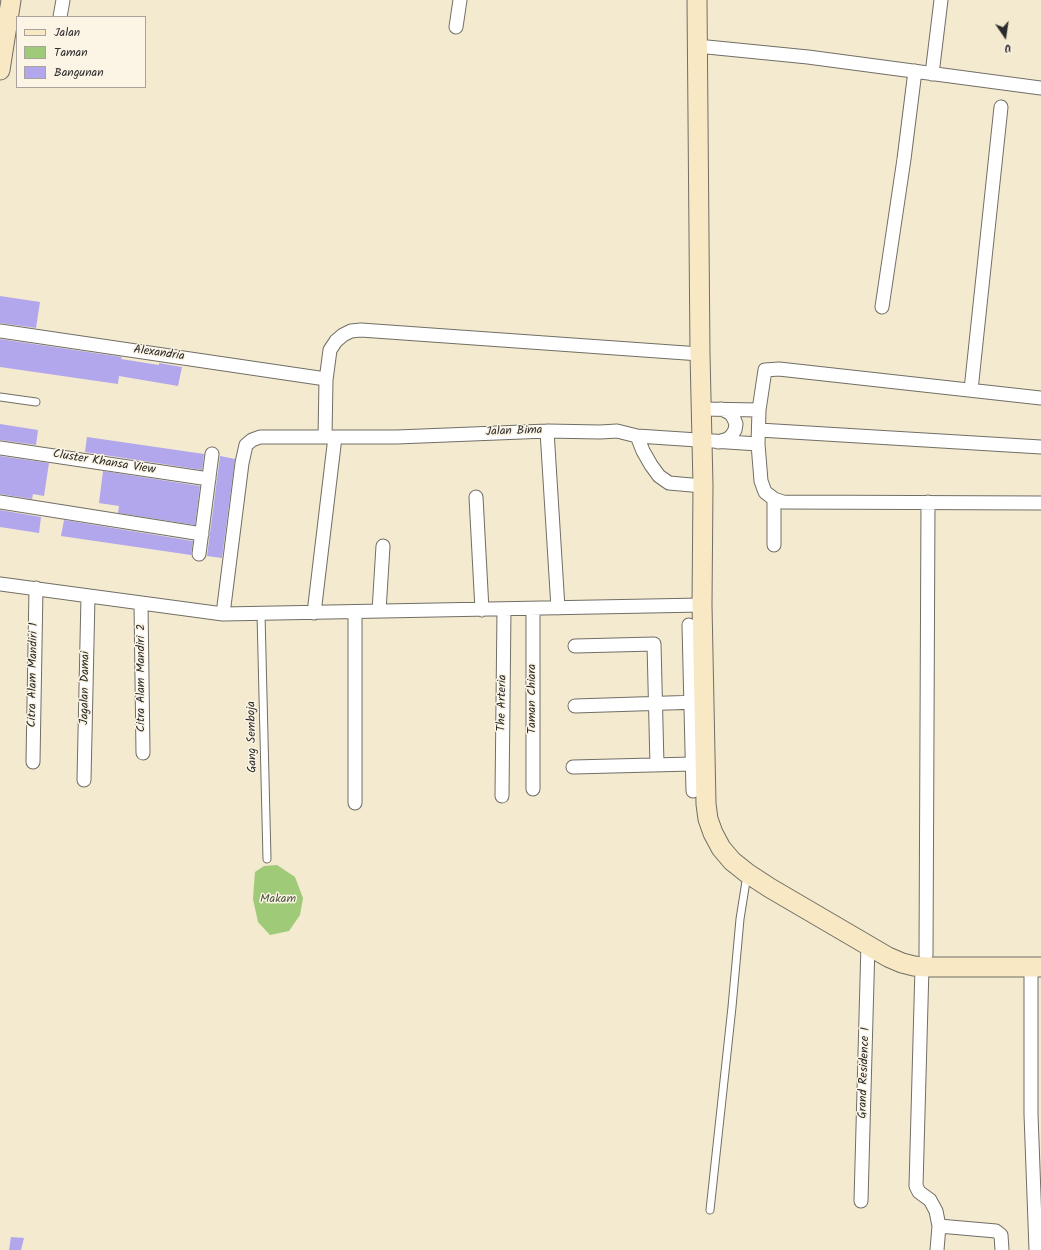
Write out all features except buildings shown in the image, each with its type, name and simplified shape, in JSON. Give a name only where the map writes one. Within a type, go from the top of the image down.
[{"type":"street","points":[[0,70],[10,0]]},
{"type":"street","points":[[60,16],[63,0]]},
{"type":"street","points":[[456,27],[460,0]]},
{"type":"street","points":[[693,791],[692,764],[698,702],[702,606],[703,486],[710,441],[701,409],[697,0]]},
{"type":"street","points":[[932,74],[941,0]]},
{"type":"street","points":[[698,46],[808,57],[1041,88]]},
{"type":"street","points":[[882,308],[904,160],[915,71]]},
{"type":"street","points":[[971,390],[1001,108]]},
{"type":"street","name":"Alexandria","points":[[0,330],[319,378]]},
{"type":"street","points":[[314,613],[330,437],[326,380],[330,350],[336,341],[343,335],[361,330],[700,354]]},
{"type":"street","points":[[1041,398],[779,369],[765,370],[759,410],[758,444],[761,481],[765,492],[774,499],[783,502],[1041,503]]},
{"type":"street","points":[[701,409],[759,410]]},
{"type":"street","points":[[710,441],[723,441],[728,439],[735,430],[736,424],[731,414],[721,409]]},
{"type":"street","points":[[759,430],[1041,447]]},
{"type":"street","points":[[547,431],[558,608]]},
{"type":"street","name":"Jalan Bima","points":[[223,614],[242,463],[246,445],[252,440],[260,437],[397,437],[547,431],[617,431],[637,436],[758,444]]},
{"type":"street","points":[[637,436],[645,456],[659,476],[669,483],[703,486]]},
{"type":"street","name":"Cluster Khansa View","points":[[0,448],[209,479]]},
{"type":"street","points":[[199,554],[212,454]]},
{"type":"street","points":[[476,497],[482,610]]},
{"type":"street","points":[[774,499],[774,545]]},
{"type":"street","points":[[0,502],[202,534]]},
{"type":"street","points":[[928,502],[924,961],[916,1186],[919,1192],[930,1200],[936,1210],[938,1226],[937,1250]]},
{"type":"street","points":[[379,611],[382,546]]},
{"type":"street","points":[[0,584],[223,614],[702,606]]},
{"type":"street","name":"Citra Alam Mandiri 1","points":[[33,762],[36,588]]},
{"type":"street","name":"Jagalan Damai","points":[[84,780],[88,596]]},
{"type":"street","name":"Citra Alam Mandiri 2","points":[[142,604],[142,754]]},
{"type":"street","name":"The Arteria","points":[[502,796],[504,609]]},
{"type":"street","name":"Taman Chiara","points":[[533,609],[533,789]]},
{"type":"street","points":[[355,612],[355,803]]},
{"type":"street","points":[[689,625],[698,702],[708,819],[721,848],[732,861],[770,888],[888,957],[914,966],[924,961],[1036,967],[1031,1114],[1036,1250]]},
{"type":"street","points":[[575,646],[654,644],[657,765]]},
{"type":"street","points":[[575,706],[698,702]]},
{"type":"street","points":[[573,767],[692,764]]},
{"type":"street","name":"Grand Residence 1","points":[[861,1201],[868,944]]},
{"type":"street","points":[[938,1226],[996,1231],[1001,1235],[1002,1250]]},
{"type":"lane","points":[[0,397],[36,402]]},
{"type":"lane","name":"Gang Semboja","points":[[261,614],[267,859]]},
{"type":"lane","points":[[710,1210],[740,919],[747,873]]},
{"type":"green space","name":"Makam","points":[[277,865],[295,877],[303,898],[300,915],[289,931],[270,935],[258,922],[253,899],[255,872],[264,866]]}]
